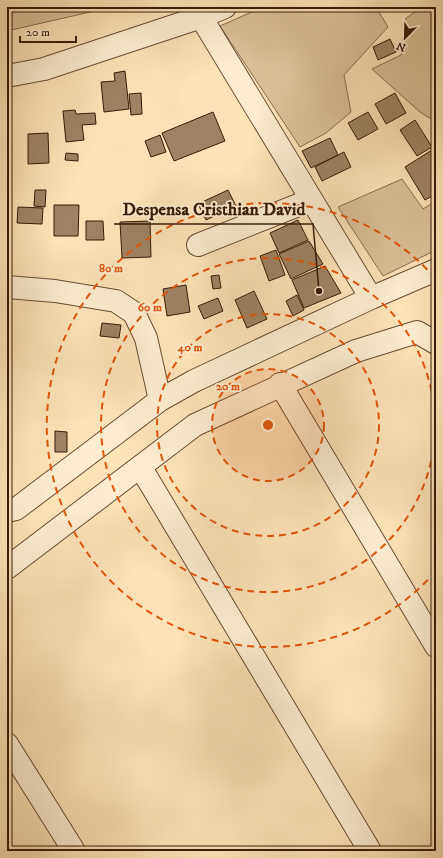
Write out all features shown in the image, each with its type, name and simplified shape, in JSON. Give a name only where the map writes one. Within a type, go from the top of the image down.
[{"type":"street","points":[[7,76],[44,68],[201,17],[225,7]]},
{"type":"street","points":[[201,17],[370,298]]},
{"type":"street","points":[[198,245],[311,200]]},
{"type":"street","points":[[7,511],[16,509],[160,400],[194,381],[370,298],[436,270]]},
{"type":"street","points":[[7,287],[54,291],[116,301],[134,313],[146,338],[160,400]]},
{"type":"street","points":[[7,568],[195,425],[280,384],[356,351],[417,332],[436,343]]},
{"type":"street","points":[[280,384],[436,646]]},
{"type":"street","points":[[140,468],[370,851]]},
{"type":"street","points":[[7,744],[74,851]]},
{"type":"shaded area","points":[[7,7],[112,7],[7,31]]},
{"type":"shaded area","points":[[263,7],[376,7],[388,27],[344,75],[351,112],[326,133],[300,147],[220,26]]},
{"type":"shaded area","points":[[423,7],[436,7],[436,122],[420,112],[372,69],[401,55],[406,18]]},
{"type":"shaded area","points":[[402,179],[423,209],[436,201],[436,250],[383,276],[338,207]]},
{"type":"building","points":[[390,39],[396,52],[378,60],[373,47]]},
{"type":"building","points":[[125,71],[129,109],[104,112],[101,82],[115,81],[114,73]]},
{"type":"building","points":[[141,93],[142,114],[131,115],[129,94]]},
{"type":"building","points":[[395,93],[406,113],[386,124],[375,104]]},
{"type":"building","points":[[75,110],[76,114],[95,113],[96,124],[82,125],[84,140],[66,142],[63,111]]},
{"type":"building","points":[[213,112],[225,141],[174,161],[162,133]]},
{"type":"building","points":[[368,112],[378,129],[358,140],[348,123]]},
{"type":"building","points":[[415,120],[432,147],[417,156],[400,130]]},
{"type":"building","points":[[48,133],[49,163],[28,164],[28,134]]},
{"type":"building","points":[[160,135],[166,152],[151,157],[145,141]]},
{"type":"building","points":[[330,138],[338,155],[311,168],[302,151]]},
{"type":"building","points":[[432,150],[436,157],[436,194],[425,200],[405,167]]},
{"type":"building","points":[[344,152],[351,167],[322,181],[315,167]]},
{"type":"building","points":[[66,153],[78,154],[78,161],[65,160]]},
{"type":"building","points":[[7,168],[10,168],[9,187],[7,187]]},
{"type":"building","points":[[35,190],[46,190],[45,207],[34,206]]},
{"type":"building","points":[[228,190],[236,206],[206,220],[198,204]]},
{"type":"building","points":[[54,205],[79,205],[78,236],[54,236]]},
{"type":"building","points":[[18,207],[43,208],[42,224],[17,223]]},
{"type":"building","points":[[298,220],[308,240],[279,253],[270,233]]},
{"type":"building","points":[[86,221],[103,221],[104,240],[86,240]]},
{"type":"building","points":[[150,221],[151,257],[122,258],[120,222]]},
{"type":"building","points":[[309,241],[323,264],[291,279],[279,254]]},
{"type":"building","points":[[276,250],[285,275],[269,281],[260,256]]},
{"type":"building","points":[[325,266],[341,293],[304,308],[292,280]]},
{"type":"building","points":[[219,275],[221,288],[213,289],[211,276]]},
{"type":"building","points":[[186,285],[190,312],[167,316],[163,289]]},
{"type":"building","points":[[254,291],[267,319],[247,328],[235,300]]},
{"type":"building","points":[[297,295],[304,310],[293,316],[286,301]]},
{"type":"building","points":[[218,298],[223,311],[204,319],[198,306]]},
{"type":"building","points":[[102,323],[121,325],[119,338],[100,336]]},
{"type":"building","points":[[55,431],[67,432],[67,452],[55,452]]},
{"type":"place","name":"Despensa Cristhian David","points":[[319,291]]}]
